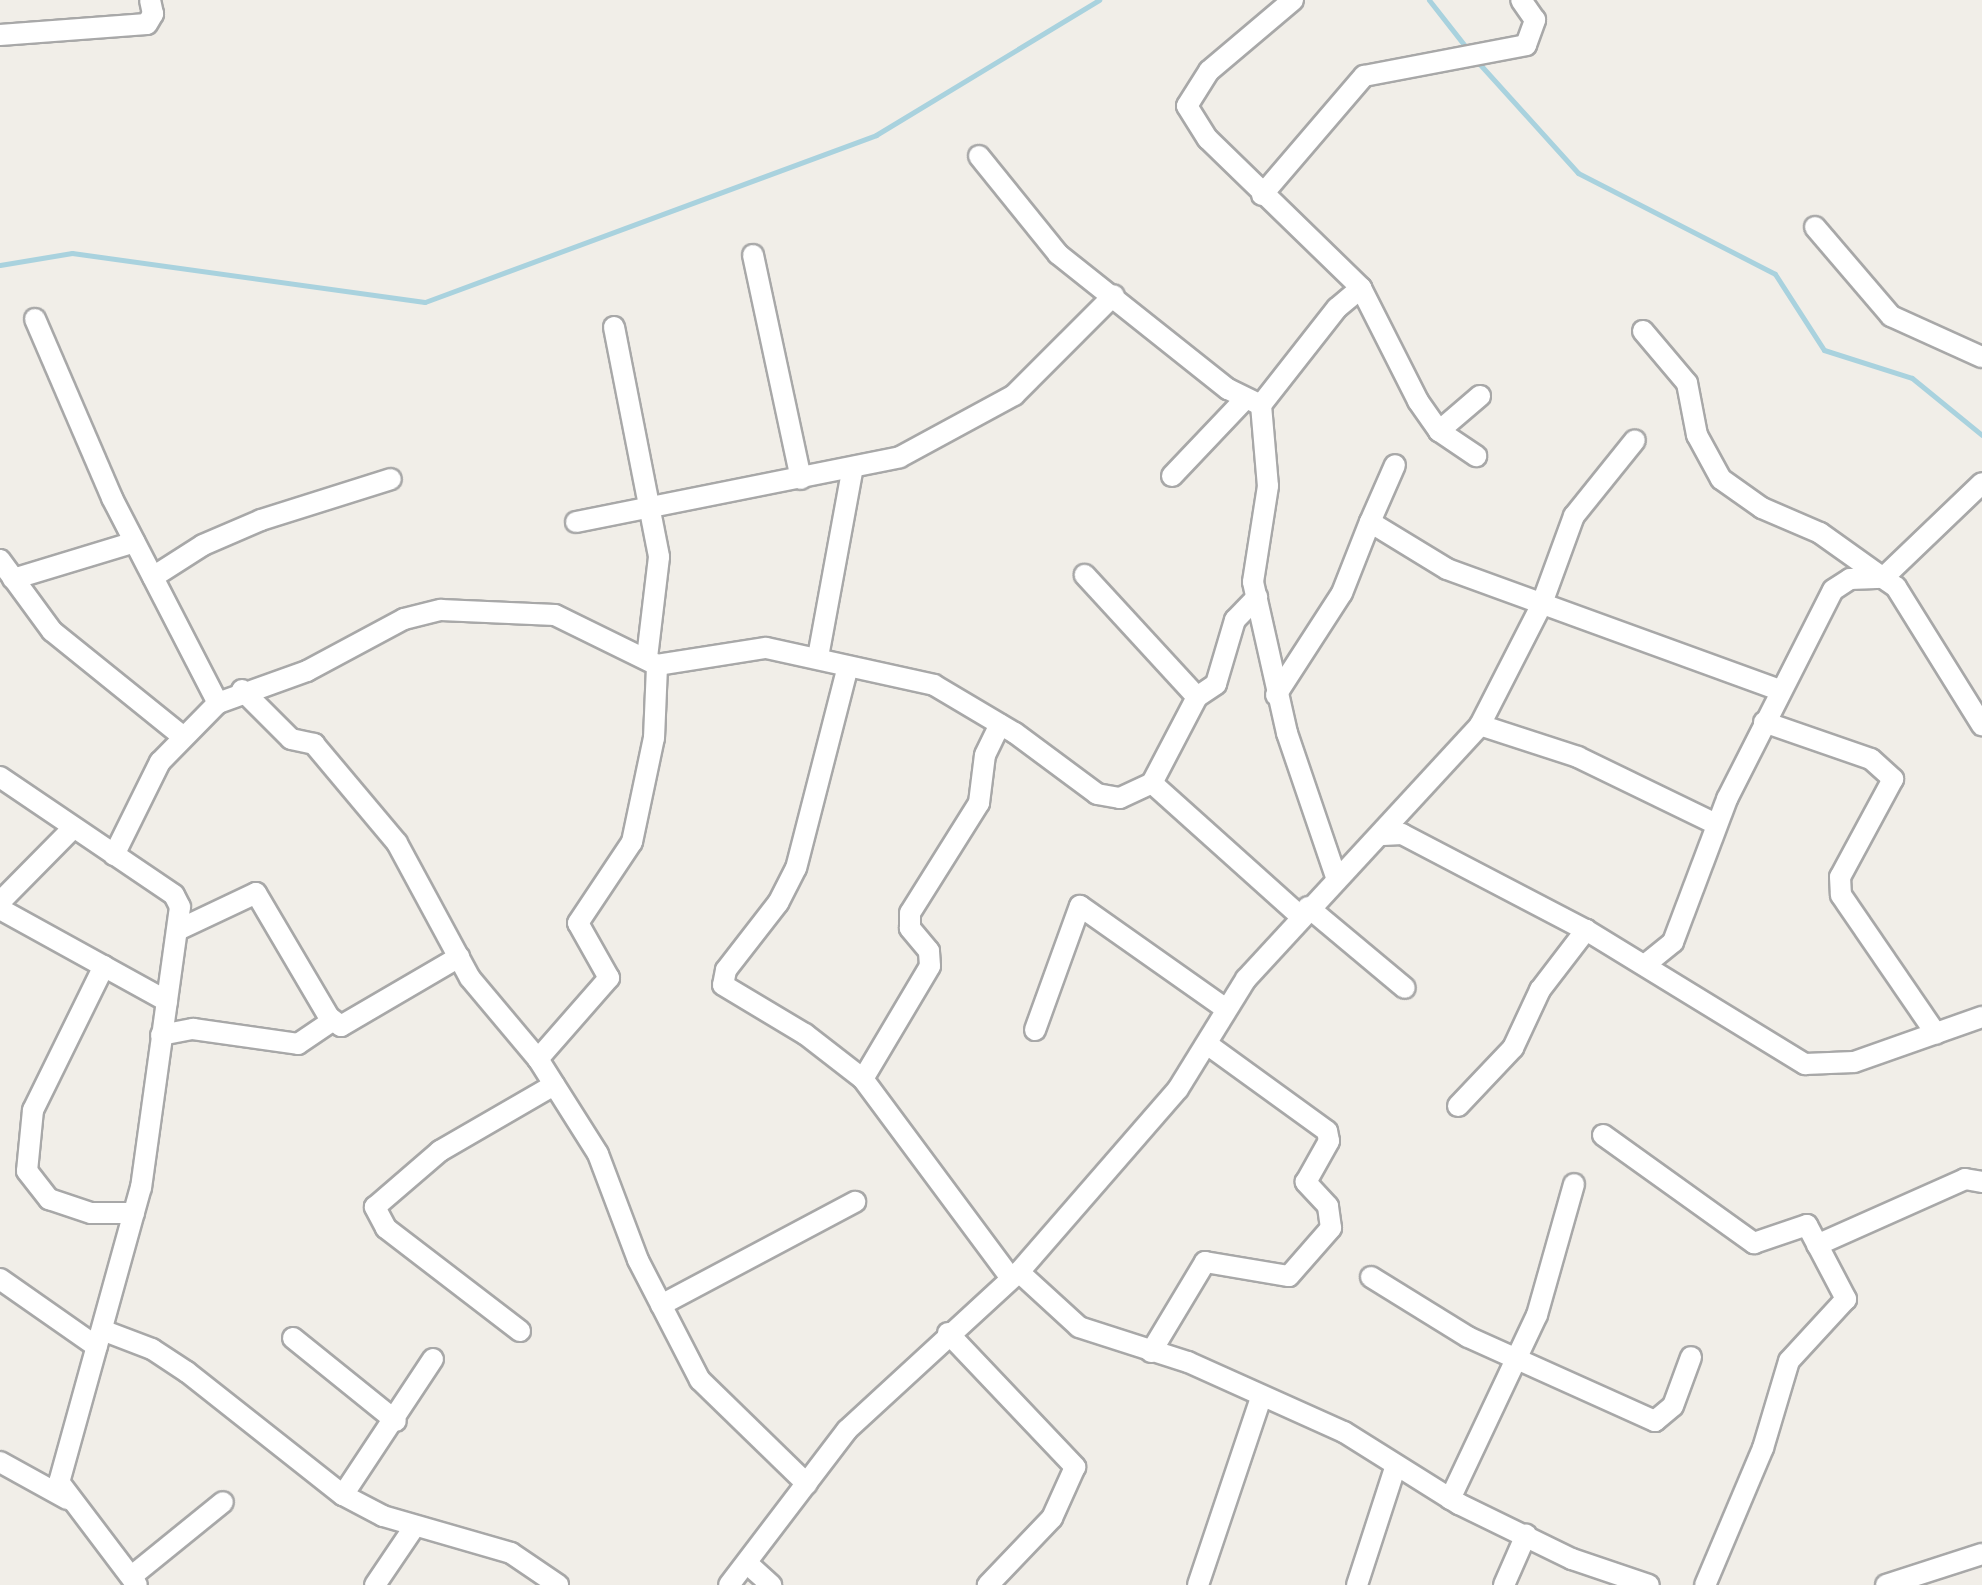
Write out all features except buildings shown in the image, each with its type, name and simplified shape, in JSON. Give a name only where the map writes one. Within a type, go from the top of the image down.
[{"type":"street","points":[[0,35],[146,24],[153,14],[150,0]]},
{"type":"street","points":[[1293,0],[1209,72],[1187,106],[1208,139],[1361,288],[1439,431],[1476,456]]},
{"type":"street","points":[[1262,195],[1364,76],[1526,45],[1535,20],[1521,0]]},
{"type":"street","points":[[979,156],[1058,254],[1253,402],[1269,460],[1253,582],[1276,695],[1336,877]]},
{"type":"street","points":[[1815,227],[1891,316],[1982,356]]},
{"type":"street","points":[[753,255],[802,479]]},
{"type":"street","points":[[1172,476],[1253,402],[1337,308],[1361,288]]},
{"type":"street","points":[[576,522],[852,470],[953,434],[1014,396],[1114,295]]},
{"type":"street","points":[[35,320],[135,542],[218,703]]},
{"type":"street","points":[[538,1059],[609,980],[609,968],[578,921],[632,842],[654,738],[652,661],[659,557],[614,326]]},
{"type":"street","points":[[1643,332],[1687,384],[1697,435],[1721,479],[1762,508],[1820,533],[1883,578],[1908,602],[1982,725]]},
{"type":"street","points":[[1439,431],[1480,396]]},
{"type":"street","points":[[730,1585],[749,1565],[847,1430],[1015,1275],[1178,1089],[1226,1009],[1304,912],[1383,835],[1480,724],[1541,606],[1574,516],[1634,440]]},
{"type":"street","points":[[1276,695],[1342,593],[1395,465]]},
{"type":"street","points":[[818,657],[852,470]]},
{"type":"street","points":[[153,577],[203,545],[261,520],[391,479]]},
{"type":"street","points":[[1646,964],[1672,942],[1716,824],[1833,590],[1850,580],[1883,578],[1982,483]]},
{"type":"street","points":[[1370,522],[1447,569],[1780,690]]},
{"type":"street","points":[[12,579],[135,542]]},
{"type":"street","points":[[0,560],[52,631],[182,736]]},
{"type":"street","points":[[1084,575],[1197,697]]},
{"type":"street","points":[[114,855],[160,762],[218,703],[242,690],[284,680],[358,640],[441,610],[555,615],[652,661],[766,648],[818,657],[846,670],[934,685],[1000,724],[1112,800],[1152,783],[1197,697],[1216,684],[1235,620],[1257,597]]},
{"type":"street","points":[[846,670],[796,868],[768,916],[726,970],[723,985],[805,1034],[862,1080],[1015,1275],[1079,1327],[1188,1362],[1344,1432],[1450,1499],[1617,1580],[1650,1585]]},
{"type":"street","points":[[242,690],[291,739],[314,744],[350,780],[406,856],[459,956],[538,1059],[598,1154],[661,1305],[710,1392],[807,1484]]},
{"type":"street","points":[[1764,722],[1870,759],[1893,780],[1840,877],[1841,895],[1936,1034]]},
{"type":"street","points":[[862,1080],[930,966],[929,951],[910,928],[910,913],[978,803],[984,755],[1000,724]]},
{"type":"street","points":[[1480,724],[1578,757],[1716,824]]},
{"type":"street","points":[[0,777],[174,895],[180,930],[134,1213],[62,1460],[60,1482],[67,1499],[134,1581],[223,1502]]},
{"type":"street","points":[[1152,783],[1304,912],[1405,988]]},
{"type":"street","points":[[73,828],[0,905],[167,1001]]},
{"type":"street","points":[[1383,835],[1402,834],[1586,930],[1805,1064],[1854,1062],[1982,1017]]},
{"type":"street","points":[[180,930],[256,893],[332,1021],[345,1026],[459,956]]},
{"type":"street","points":[[1035,1030],[1080,906],[1226,1009]]},
{"type":"street","points":[[1458,1106],[1513,1048],[1540,990],[1586,930]]},
{"type":"street","points":[[104,966],[32,1110],[27,1170],[49,1199],[91,1213],[134,1213]]},
{"type":"street","points":[[161,1035],[193,1029],[298,1044],[332,1021]]},
{"type":"street","points":[[1151,1352],[1205,1262],[1289,1276],[1331,1228],[1328,1206],[1306,1182],[1329,1140],[1327,1131],[1206,1044]]},
{"type":"street","points":[[520,1331],[386,1228],[375,1207],[440,1151],[554,1085]]},
{"type":"street","points":[[1603,1135],[1754,1242],[1770,1242],[1802,1224],[1846,1298],[1844,1307],[1789,1361],[1763,1448],[1705,1585]]},
{"type":"street","points":[[1817,1244],[1965,1179],[1981,1179]]},
{"type":"street","points":[[1450,1499],[1537,1315],[1574,1184]]},
{"type":"street","points":[[661,1305],[855,1202]]},
{"type":"street","points":[[1371,1278],[1516,1358],[1656,1421],[1673,1406],[1691,1357]]},
{"type":"street","points":[[0,1279],[100,1338],[152,1348],[342,1495],[415,1526],[512,1553],[558,1585]]},
{"type":"street","points":[[948,1333],[1075,1467],[1052,1518],[988,1585]]},
{"type":"street","points":[[292,1338],[396,1422]]},
{"type":"street","points":[[342,1495],[396,1422],[433,1360]]},
{"type":"street","points":[[1198,1585],[1261,1398]]},
{"type":"street","points":[[0,1462],[67,1499]]},
{"type":"street","points":[[1357,1585],[1396,1465]]},
{"type":"street","points":[[375,1585],[415,1526]]},
{"type":"street","points":[[1504,1585],[1526,1535]]},
{"type":"street","points":[[1886,1585],[1982,1554]]},
{"type":"street","points":[[749,1565],[771,1585]]},
{"type":"waterway","points":[[0,265],[72,253],[425,302],[876,135],[1099,0]]},
{"type":"waterway","points":[[1429,0],[1469,51]]},
{"type":"waterway","points":[[1476,60],[1578,173],[1775,274],[1824,350],[1912,378],[1982,435]]}]
